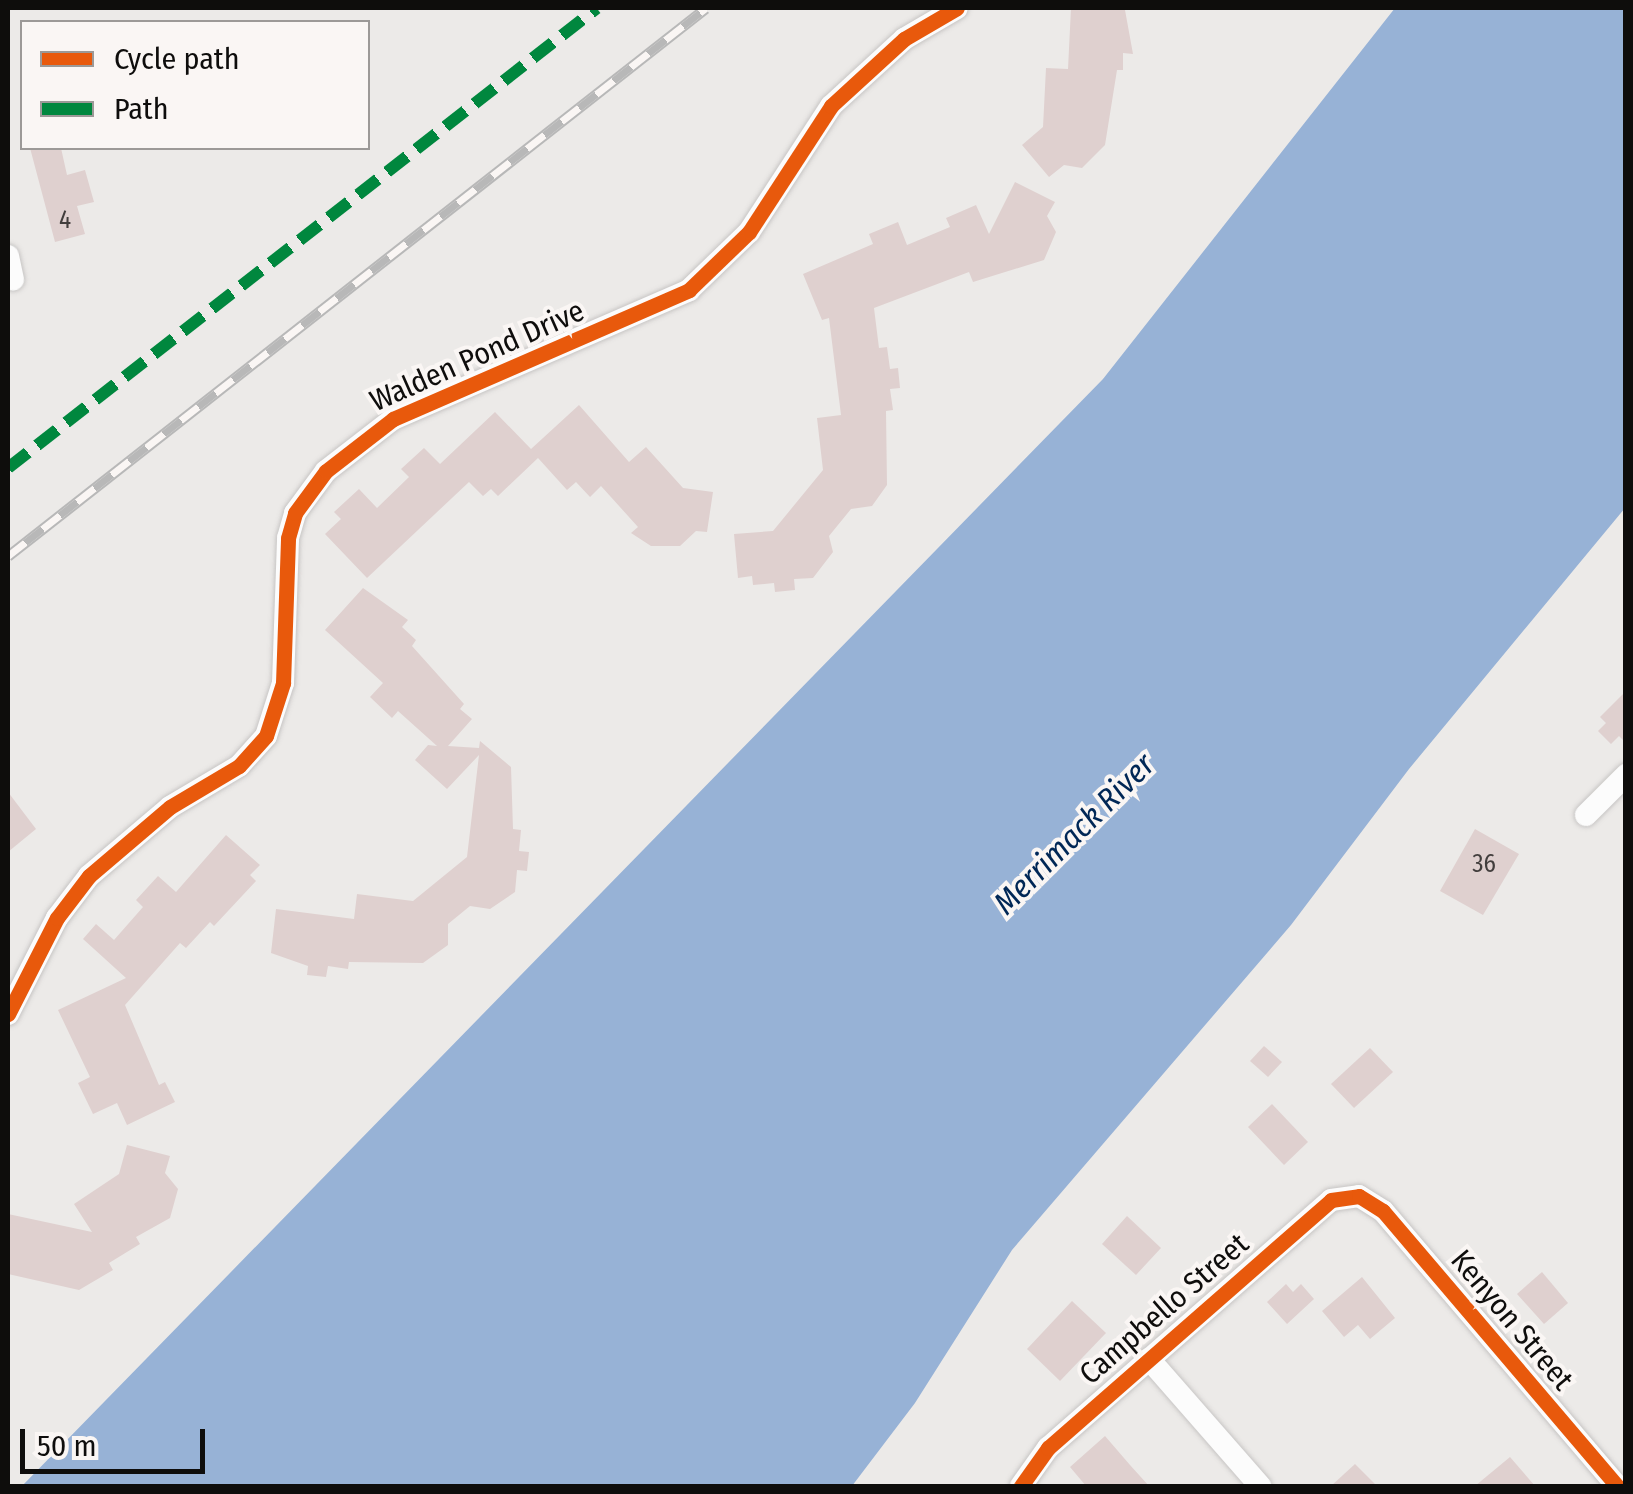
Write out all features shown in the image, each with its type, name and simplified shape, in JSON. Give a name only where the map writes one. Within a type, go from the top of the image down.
[{"type":"street","name":"Walden Pond Drive","points":[[8,1014],[57,918],[90,876],[170,807],[238,766],[266,736],[278,710],[287,650],[288,538],[295,513],[326,472],[370,434],[424,404],[689,290],[749,232],[831,106],[904,39],[957,8]]},
{"type":"street","points":[[1586,815],[1626,775]]},
{"type":"street","name":"Campbello Street","points":[[1021,1486],[1048,1448],[1332,1200],[1359,1196]]},
{"type":"street","name":"Kenyon Street","points":[[1359,1196],[1383,1212],[1617,1486]]},
{"type":"street","points":[[1148,1358],[1260,1486]]},
{"type":"water","name":"Merrimack River","points":[[1395,8],[1625,8],[1625,508],[1409,769],[1291,925],[1012,1250],[915,1403],[852,1486],[22,1486],[1103,379]]},
{"type":"building","points":[[1071,8],[1125,10],[1133,54],[1123,53],[1123,70],[1117,70],[1105,145],[1082,168],[1064,165],[1049,177],[1022,145],[1043,127],[1046,68],[1068,69]]},
{"type":"building","points":[[31,150],[61,150],[67,175],[85,170],[94,202],[77,206],[85,234],[55,242]]},
{"type":"building","points":[[1015,182],[1055,202],[1047,216],[1056,232],[1044,260],[973,282],[969,272],[874,308],[879,348],[887,347],[890,369],[898,368],[900,388],[890,389],[893,410],[886,411],[887,485],[872,506],[851,509],[829,536],[833,552],[813,578],[794,579],[795,590],[775,592],[774,583],[753,585],[752,576],[738,578],[734,534],[773,531],[823,470],[817,418],[841,415],[829,318],[822,320],[803,274],[873,244],[869,234],[898,222],[907,245],[950,227],[946,218],[976,205],[989,234]]},
{"type":"building","points":[[579,405],[629,462],[646,447],[683,488],[713,492],[707,532],[696,531],[680,546],[651,546],[631,533],[638,527],[601,486],[590,497],[576,482],[567,490],[538,458],[498,496],[491,489],[483,496],[469,482],[367,578],[325,534],[341,519],[334,512],[359,489],[377,508],[409,477],[401,469],[424,448],[440,464],[495,412],[531,449]]},
{"type":"building","points":[[363,588],[408,620],[402,627],[416,640],[412,646],[464,704],[460,709],[472,719],[448,746],[479,748],[480,741],[511,767],[513,829],[521,830],[519,851],[529,852],[527,871],[517,870],[515,892],[490,909],[470,906],[448,924],[448,945],[423,963],[349,962],[348,969],[328,966],[326,977],[307,975],[308,966],[271,953],[276,909],[354,919],[357,894],[413,901],[467,857],[479,755],[447,789],[415,760],[428,745],[437,746],[398,711],[392,718],[370,697],[383,683],[325,630]]},
{"type":"building","points":[[1626,691],[1626,743],[1619,736],[1611,744],[1598,731],[1606,723],[1600,717]]},
{"type":"building","points":[[8,792],[36,829],[8,852]]},
{"type":"building","points":[[1475,829],[1519,854],[1483,915],[1440,891]]},
{"type":"building","points":[[226,835],[260,865],[250,875],[256,881],[214,926],[210,922],[186,948],[180,943],[125,1005],[159,1085],[165,1082],[175,1102],[127,1125],[117,1103],[93,1114],[78,1083],[90,1077],[58,1010],[126,978],[83,939],[96,924],[114,940],[143,907],[136,900],[158,876],[176,892]]},
{"type":"building","points":[[1264,1046],[1282,1062],[1268,1077],[1250,1061]]},
{"type":"building","points":[[1370,1048],[1393,1072],[1354,1108],[1331,1084]]},
{"type":"building","points":[[1272,1104],[1308,1142],[1284,1165],[1248,1127]]},
{"type":"building","points":[[127,1145],[170,1156],[165,1173],[178,1189],[170,1218],[136,1237],[140,1244],[109,1263],[113,1270],[79,1290],[8,1274],[8,1214],[92,1232],[74,1204],[119,1174]]},
{"type":"building","points":[[1127,1216],[1161,1248],[1136,1275],[1102,1244]]},
{"type":"building","points":[[1542,1272],[1568,1303],[1544,1324],[1517,1294]]},
{"type":"building","points":[[1362,1277],[1395,1318],[1370,1339],[1358,1325],[1344,1337],[1322,1311]]},
{"type":"building","points":[[1286,1284],[1293,1292],[1301,1284],[1314,1299],[1287,1324],[1267,1302]]},
{"type":"building","points":[[1072,1301],[1106,1333],[1060,1381],[1027,1349]]},
{"type":"building","points":[[1105,1436],[1149,1486],[1086,1486],[1070,1467]]},
{"type":"building","points":[[1510,1457],[1535,1486],[1475,1486]]},
{"type":"building","points":[[1355,1464],[1377,1486],[1331,1486]]},
{"type":"railway","points":[[8,556],[706,8]]},
{"type":"marked path","points":[[8,468],[597,8]]},
{"type":"cycle path","points":[[8,1014],[57,918],[89,876],[170,807],[239,766],[266,736],[283,683],[288,538],[295,513],[326,471],[393,419],[689,290],[749,232],[831,106],[904,39],[957,8]]},
{"type":"cycle path","points":[[1021,1486],[1048,1448],[1331,1200],[1359,1196],[1383,1211],[1617,1486]]}]
